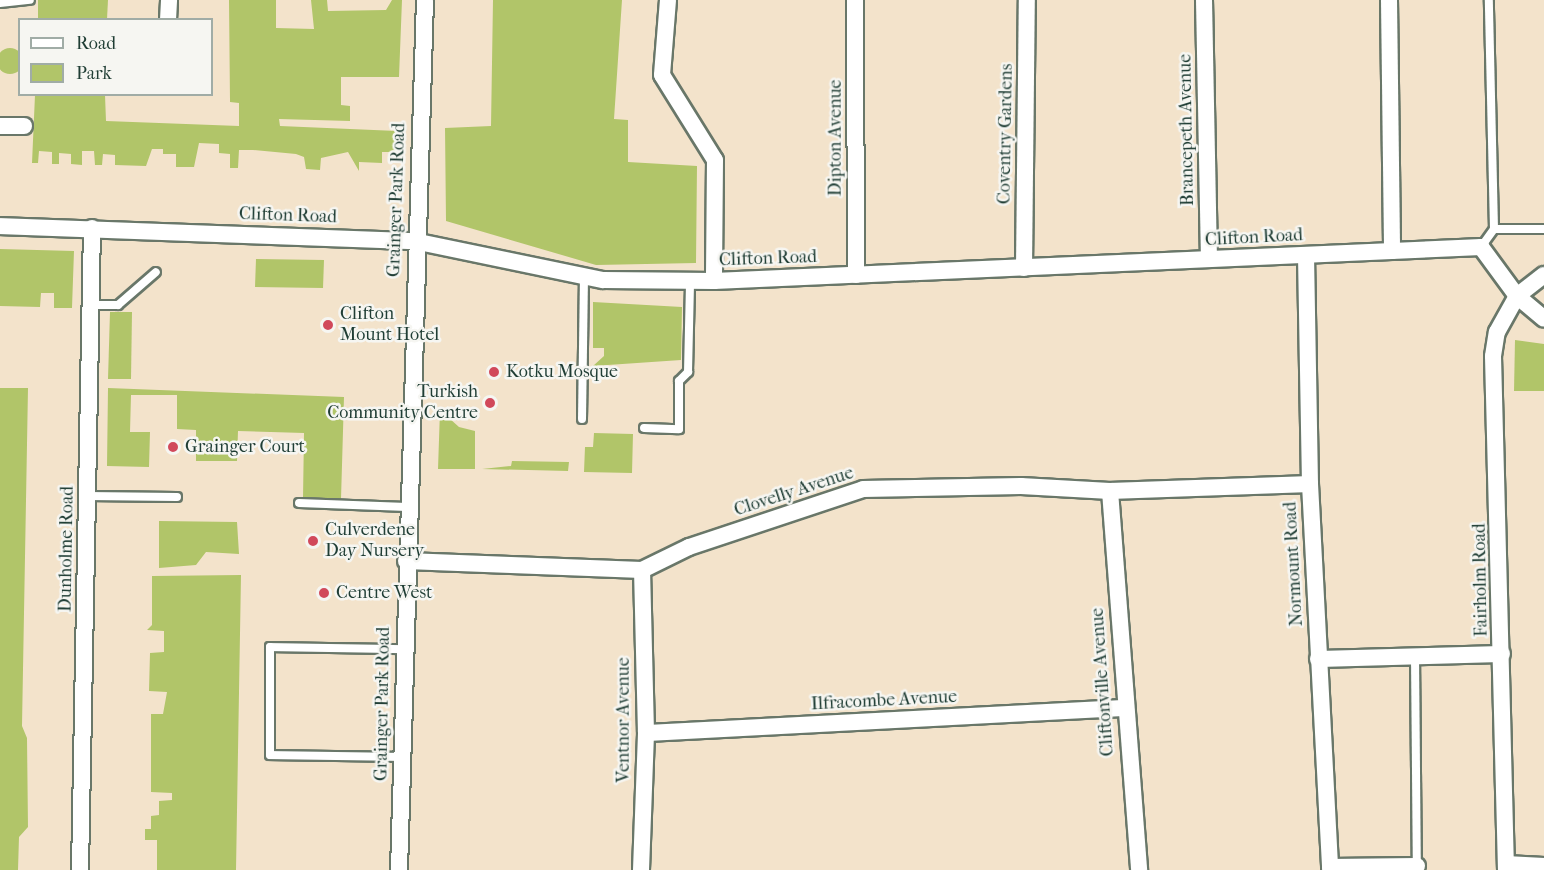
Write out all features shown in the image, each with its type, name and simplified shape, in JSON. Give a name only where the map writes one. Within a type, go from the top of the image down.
[{"type":"street","points":[[168,18],[169,0]]},
{"type":"street","name":"Grainger Park Road","points":[[399,870],[414,241],[425,0]]},
{"type":"street","points":[[668,0],[662,75],[715,160],[714,281]]},
{"type":"street","name":"Dipton Avenue","points":[[855,0],[856,275]]},
{"type":"street","name":"Coventry Gardens","points":[[1024,268],[1027,0]]},
{"type":"street","name":"Brancepeth Avenue","points":[[1204,0],[1209,259]]},
{"type":"street","points":[[1389,0],[1392,251]]},
{"type":"street","points":[[0,126],[24,126]]},
{"type":"street","name":"Clifton Road","points":[[0,226],[414,241],[584,276],[690,281],[1481,248]]},
{"type":"street","name":"Dunholme Road","points":[[80,870],[92,228]]},
{"type":"street","points":[[1481,248],[1517,296],[1544,319]]},
{"type":"street","name":"Normount Road","points":[[1306,255],[1310,484],[1330,869]]},
{"type":"street","points":[[1517,296],[1544,275]]},
{"type":"street","name":"Fairholm Road","points":[[1506,867],[1502,654],[1492,356],[1497,332],[1517,296]]},
{"type":"street","name":"Clovelly Avenue","points":[[406,561],[642,570],[689,547],[863,489],[1021,486],[1110,491],[1310,484]]},
{"type":"street","name":"Cliftonville Avenue","points":[[1110,491],[1124,708],[1139,870]]},
{"type":"street","name":"Ventnor Avenue","points":[[640,870],[646,733],[642,570]]},
{"type":"street","points":[[1318,659],[1502,654]]},
{"type":"street","name":"Ilfracombe Avenue","points":[[646,733],[1124,708]]},
{"type":"street","points":[[1506,867],[1544,866]]},
{"type":"street","points":[[1330,869],[1417,868]]},
{"type":"lane","points":[[0,3],[30,0]]},
{"type":"lane","points":[[1481,248],[1494,229],[1489,0]]},
{"type":"lane","points":[[1494,229],[1544,229]]},
{"type":"lane","points":[[89,305],[118,305],[156,272]]},
{"type":"lane","points":[[582,419],[584,276]]},
{"type":"lane","points":[[644,428],[679,429],[679,381],[688,372],[690,281]]},
{"type":"lane","points":[[87,496],[177,497]]},
{"type":"lane","points":[[299,503],[407,507]]},
{"type":"lane","points":[[401,757],[270,755],[270,647],[404,649]]},
{"type":"lane","points":[[1415,657],[1417,868]]},
{"type":"green space","points":[[38,0],[108,0],[107,18],[38,18]]},
{"type":"green space","points":[[229,0],[276,0],[276,28],[314,29],[311,0],[327,0],[328,11],[386,10],[392,0],[402,0],[399,77],[341,77],[341,105],[350,106],[350,121],[279,119],[280,126],[397,131],[397,152],[382,152],[382,163],[359,162],[359,171],[348,152],[321,158],[320,170],[306,169],[304,157],[296,154],[239,150],[238,168],[230,168],[230,154],[219,153],[219,144],[199,143],[194,167],[176,167],[176,154],[163,154],[163,149],[152,149],[146,166],[115,165],[115,155],[103,154],[102,165],[95,165],[94,151],[82,151],[82,165],[71,164],[71,154],[59,153],[59,164],[52,164],[52,152],[39,151],[38,163],[32,163],[35,96],[105,96],[106,121],[239,126],[239,103],[230,102]]},
{"type":"green space","points":[[493,0],[622,0],[614,119],[628,120],[628,162],[697,166],[696,263],[596,265],[446,221],[445,128],[491,126]]},
{"type":"green space","points":[[5,49],[18,51],[18,71],[10,74],[5,73],[-1,67],[-1,55]]},
{"type":"green space","points":[[0,249],[74,251],[72,308],[54,308],[54,293],[41,293],[40,307],[0,306]]},
{"type":"green space","points":[[256,259],[324,260],[323,288],[255,287]]},
{"type":"green space","points":[[593,302],[682,307],[681,360],[593,366],[604,356],[604,348],[593,348]]},
{"type":"green space","points":[[110,312],[132,312],[131,379],[108,379]]},
{"type":"green space","points":[[1515,340],[1544,344],[1544,391],[1514,391]]},
{"type":"green space","points":[[0,388],[28,388],[22,726],[27,738],[28,827],[19,837],[18,870],[0,870]]},
{"type":"green space","points":[[108,388],[344,397],[341,499],[303,498],[304,433],[238,431],[237,461],[196,461],[196,430],[177,429],[177,395],[131,395],[130,432],[150,432],[149,467],[107,466]]},
{"type":"green space","points":[[440,410],[459,427],[475,431],[475,469],[438,469]]},
{"type":"green space","points":[[594,433],[633,434],[632,473],[584,472],[585,447],[593,447]]},
{"type":"green space","points":[[512,461],[569,462],[568,471],[482,469],[511,466]]},
{"type":"green space","points":[[159,521],[237,522],[239,554],[206,552],[196,565],[159,568]]},
{"type":"green space","points":[[241,575],[236,870],[157,870],[157,840],[145,840],[145,829],[151,829],[151,816],[159,815],[159,801],[172,800],[172,793],[151,792],[151,714],[163,714],[167,692],[149,691],[150,653],[164,652],[164,631],[147,630],[152,625],[152,576]]},
{"type":"place","name":"Clifton Mount Hotel","points":[[328,325]]},
{"type":"place","name":"Kotku Mosque","points":[[494,372]]},
{"type":"place","name":"Turkish Community Centre","points":[[490,403]]},
{"type":"place","name":"Grainger Court","points":[[173,447]]},
{"type":"place","name":"Culverdene Day Nursery","points":[[313,541]]},
{"type":"place","name":"Centre West","points":[[324,593]]}]
